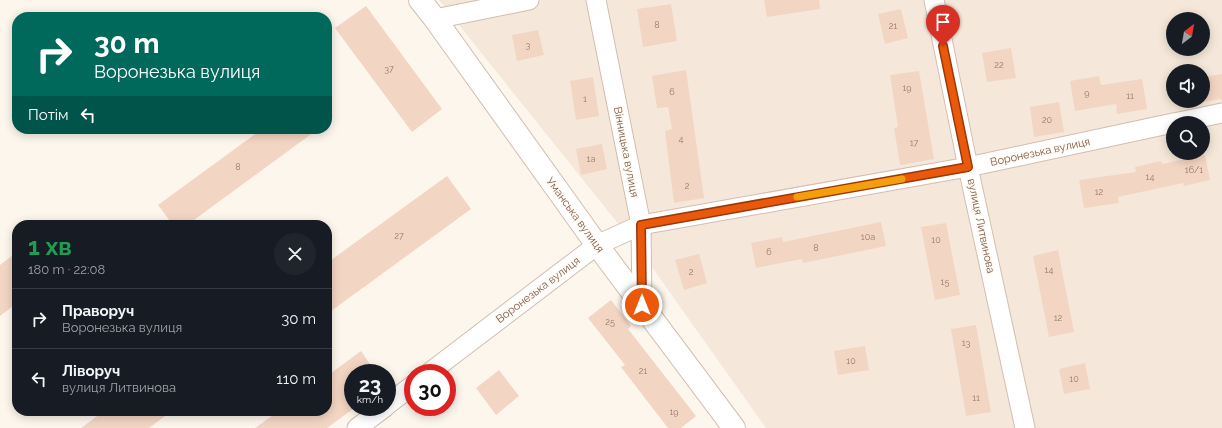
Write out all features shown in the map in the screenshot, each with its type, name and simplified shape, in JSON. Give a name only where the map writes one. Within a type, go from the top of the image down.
[{"type":"street","name":"Уманська вулиця","points":[[420,0],[597,246],[734,428]]},
{"type":"street","points":[[435,19],[529,0]]},
{"type":"street","name":"Вінницька вулиця","points":[[596,0],[641,225],[642,305]]},
{"type":"street","name":"вулиця Литвинова","points":[[934,0],[968,167],[1025,428]]},
{"type":"street","name":"Воронезька вулиця","points":[[1207,116],[1222,113]]},
{"type":"street","name":"Воронезька вулиця","points":[[441,364],[597,246],[641,225],[968,167],[1166,125]]},
{"type":"street","points":[[396,398],[404,392]]},
{"type":"street","points":[[357,428],[373,416]]},
{"type":"shaded area","points":[[439,0],[1222,0],[1222,428],[766,428],[644,256]]},
{"type":"building","points":[[764,0],[819,0],[820,9],[767,17]]},
{"type":"building","points":[[671,4],[677,41],[643,47],[637,9]]},
{"type":"building","points":[[366,6],[442,109],[412,132],[335,28]]},
{"type":"building","points":[[901,9],[908,38],[885,44],[878,14]]},
{"type":"building","points":[[538,30],[544,55],[517,61],[512,35]]},
{"type":"building","points":[[1011,48],[1016,78],[987,82],[982,53]]},
{"type":"building","points":[[686,70],[704,198],[674,203],[665,131],[672,129],[668,107],[657,108],[652,76]]},
{"type":"building","points":[[919,71],[934,159],[900,165],[894,128],[898,127],[890,75]]},
{"type":"building","points":[[1222,74],[1222,99],[1210,101],[1210,76]]},
{"type":"building","points":[[1099,76],[1101,85],[1142,79],[1147,109],[1117,114],[1116,104],[1075,111],[1070,81]]},
{"type":"building","points":[[593,77],[599,116],[576,120],[570,81]]},
{"type":"building","points":[[1059,102],[1064,132],[1034,137],[1030,107]]},
{"type":"building","points":[[255,134],[311,134],[194,220],[169,220],[158,205]]},
{"type":"building","points":[[602,144],[607,169],[581,175],[576,149]]},
{"type":"building","points":[[1181,160],[1206,160],[1210,180],[1184,186],[1183,183],[1118,197],[1119,203],[1084,208],[1079,180],[1136,172],[1135,167],[1161,161],[1162,164]]},
{"type":"building","points":[[447,176],[471,209],[332,310],[332,259]]},
{"type":"building","points":[[881,222],[886,246],[803,263],[802,259],[756,268],[751,243],[782,237],[783,242]]},
{"type":"building","points":[[946,223],[960,295],[935,300],[921,227]]},
{"type":"building","points":[[1058,250],[1074,332],[1049,337],[1033,256]]},
{"type":"building","points":[[699,254],[707,283],[684,290],[675,260]]},
{"type":"building","points":[[12,256],[12,307],[0,316],[0,265]]},
{"type":"building","points":[[611,300],[631,326],[628,329],[696,416],[681,428],[668,428],[621,367],[625,365],[588,318]]},
{"type":"building","points":[[976,325],[991,412],[966,416],[951,329]]},
{"type":"building","points":[[865,346],[869,370],[838,375],[834,351]]},
{"type":"building","points":[[361,351],[370,364],[344,364],[344,416],[327,428],[255,428],[272,416],[332,416],[332,372]]},
{"type":"building","points":[[1085,363],[1090,389],[1064,394],[1059,369]]},
{"type":"building","points":[[499,370],[519,396],[496,415],[476,388]]},
{"type":"building","points":[[97,416],[165,416],[149,428],[81,428]]},
{"type":"slow traffic","points":[[797,197],[902,179]]},
{"type":"route","points":[[642,305],[641,225],[968,167],[943,46]]}]
